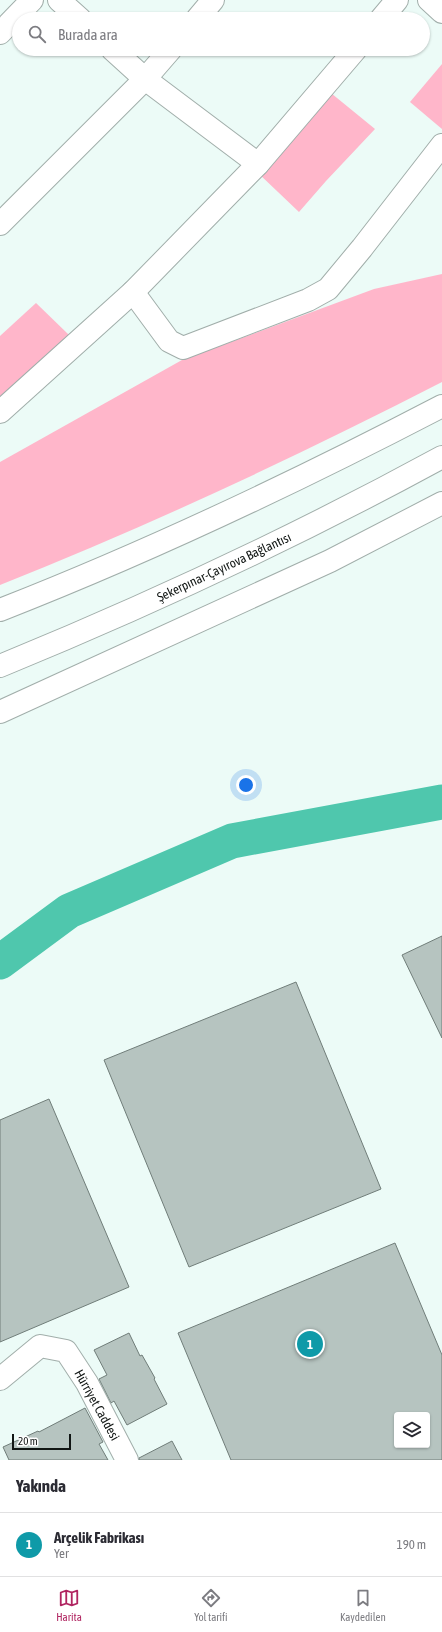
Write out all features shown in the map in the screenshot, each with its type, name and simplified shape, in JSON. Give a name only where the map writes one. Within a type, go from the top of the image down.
[{"type":"main road","points":[[20,12],[32,0]]},
{"type":"main road","points":[[59,0],[72,12]]},
{"type":"main road","points":[[203,12],[214,0]]},
{"type":"main road","points":[[387,12],[397,0]]},
{"type":"main road","points":[[429,0],[442,12]]},
{"type":"main road","points":[[0,33],[12,21]]},
{"type":"main road","points":[[120,56],[145,79],[258,164]]},
{"type":"main road","points":[[0,224],[145,79],[165,56]]},
{"type":"main road","points":[[0,412],[133,292],[258,164],[350,56]]},
{"type":"main road","points":[[133,292],[169,341],[183,348],[308,300],[328,290],[442,145]]},
{"type":"main road","points":[[0,610],[138,553],[227,512],[339,460],[442,406]]},
{"type":"main road","name":"Şekerpınar-Çayırova Bağlantısı","points":[[0,666],[130,611],[253,554],[370,496],[442,457]]},
{"type":"main road","points":[[0,712],[330,561],[442,503]]},
{"type":"main road","name":"Hürriyet Caddesi","points":[[0,1379],[40,1346],[66,1350],[87,1383],[127,1460]]},
{"type":"shaded area","points":[[442,64],[442,129],[410,102]]},
{"type":"shaded area","points":[[326,89],[375,129],[299,212],[257,172]]},
{"type":"shaded area","points":[[442,274],[442,382],[224,489],[113,538],[0,585],[0,462],[182,360],[374,289]]},
{"type":"shaded area","points":[[36,303],[69,335],[0,397],[0,336]]},
{"type":"building","points":[[442,936],[442,1038],[402,955]]},
{"type":"building","points":[[296,982],[381,1189],[189,1267],[104,1060]]},
{"type":"building","points":[[49,1099],[129,1287],[0,1342],[0,1120]]},
{"type":"building","points":[[395,1243],[442,1355],[442,1460],[231,1460],[178,1333]]},
{"type":"building","points":[[129,1333],[140,1356],[142,1355],[155,1378],[154,1379],[167,1404],[127,1425],[114,1401],[111,1403],[99,1379],[107,1375],[94,1350]]},
{"type":"building","points":[[85,1408],[103,1442],[99,1444],[108,1460],[9,1460],[3,1447],[38,1431],[39,1432]]},
{"type":"building","points":[[172,1441],[182,1460],[139,1460],[139,1458]]},
{"type":"waterway","points":[[0,962],[69,911],[232,841],[442,802]]},
{"type":"place","name":"Arçelik Fabrikası","points":[[310,1344]]}]
